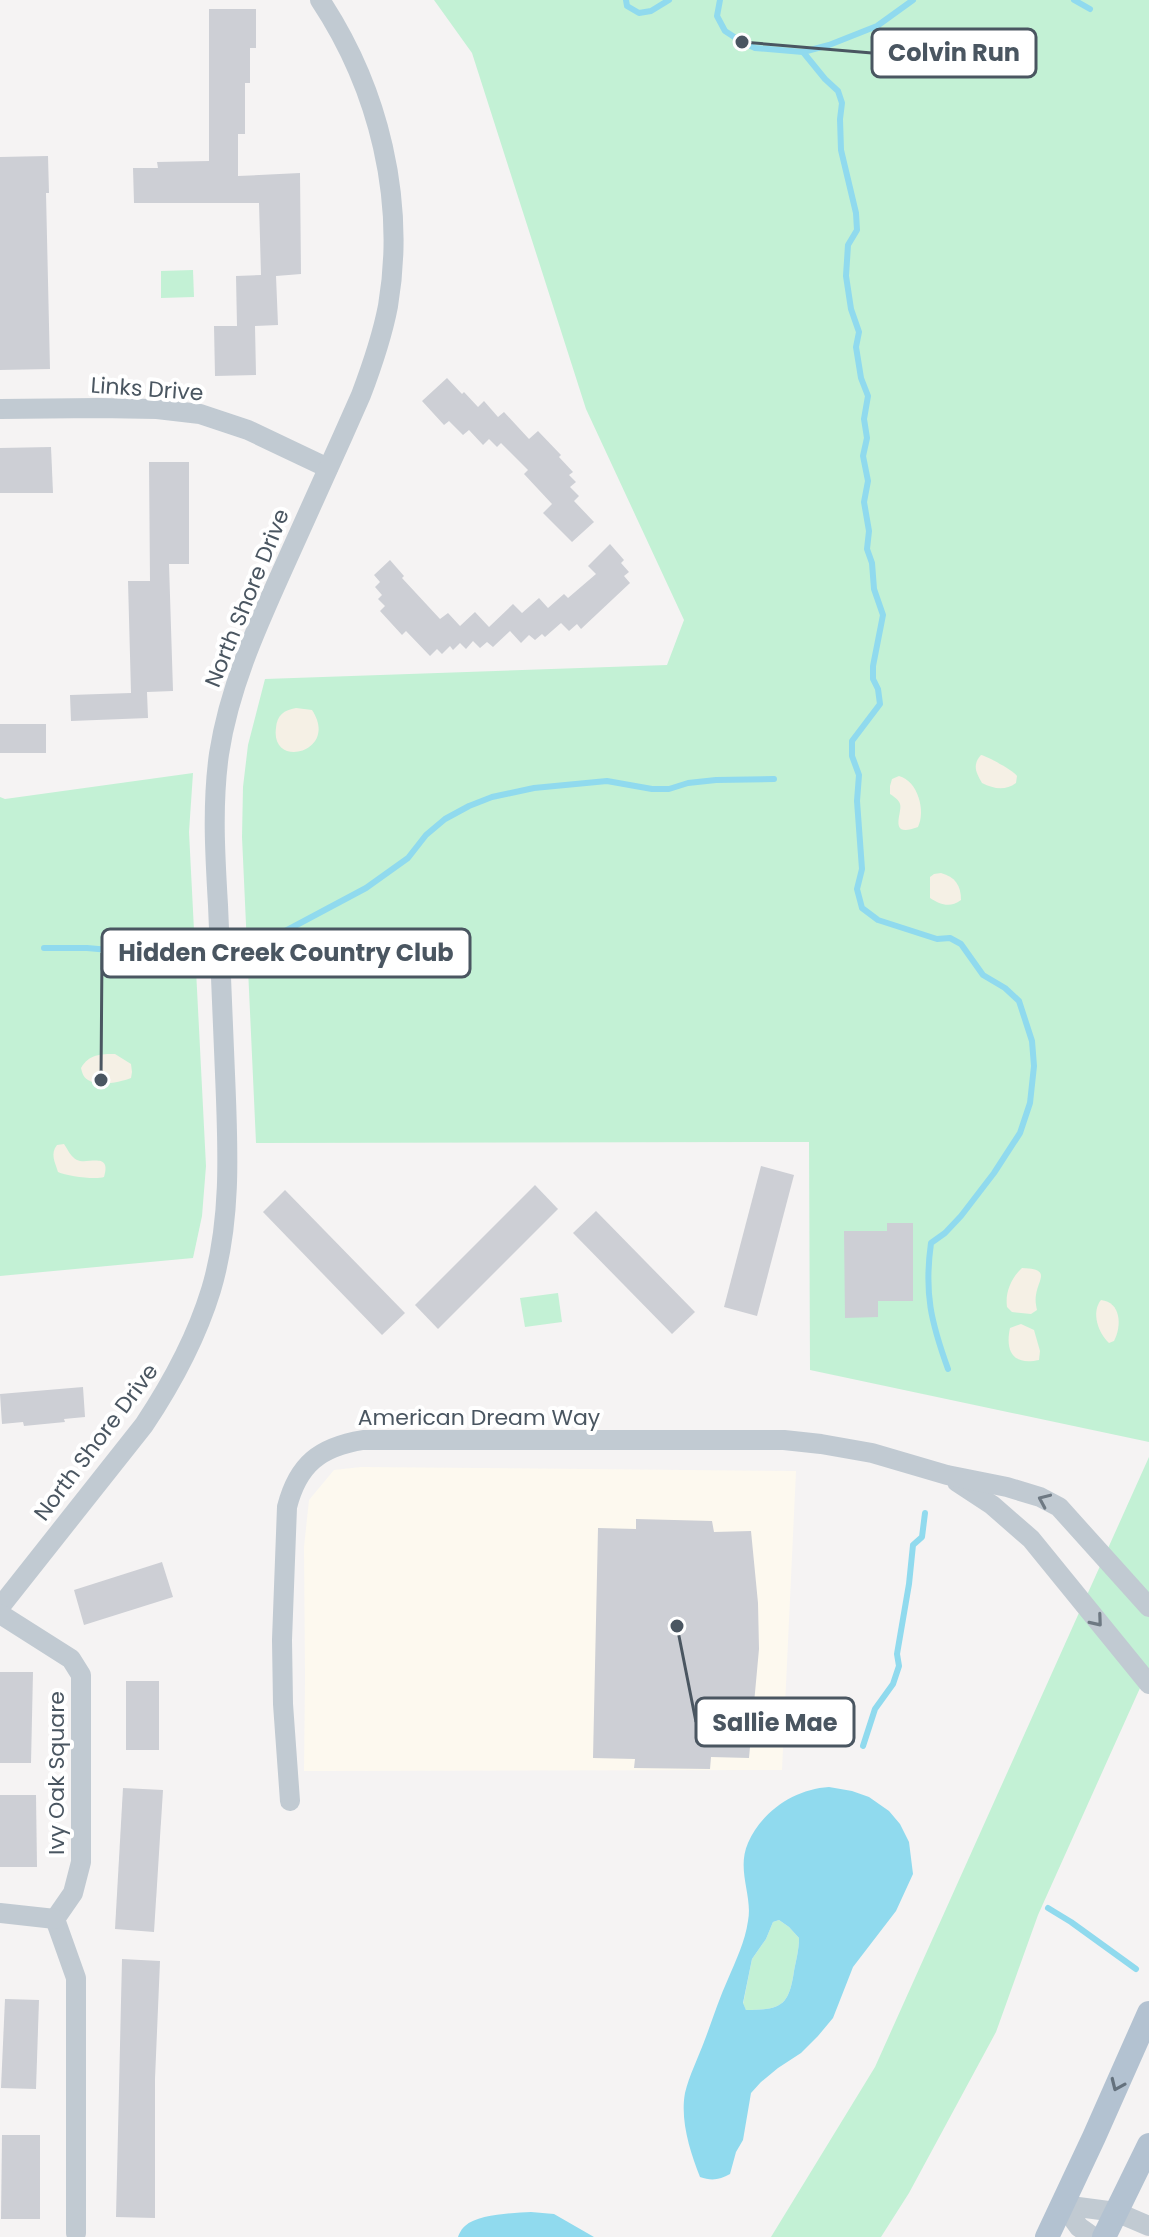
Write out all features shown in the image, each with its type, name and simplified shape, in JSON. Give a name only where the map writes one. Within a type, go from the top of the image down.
[{"type":"main road","points":[[1047,2237],[1149,2013]]},
{"type":"main road","points":[[1104,2237],[1149,2145]]},
{"type":"street","name":"North Shore Drive","points":[[0,1607],[153,1412],[178,1372],[211,1290],[222,1246],[228,1189],[228,1142],[215,849],[215,791],[219,756],[233,691],[248,646],[361,395],[382,333],[391,282],[393,233],[388,169],[371,100],[343,38],[320,0]]},
{"type":"street","name":"Links Drive","points":[[0,409],[157,409],[200,414],[248,430],[328,468]]},
{"type":"street","name":"American Dream Way","points":[[290,1801],[282,1640],[287,1507],[292,1488],[303,1470],[315,1457],[332,1447],[363,1440],[784,1440],[872,1453],[947,1475]]},
{"type":"street","points":[[947,1475],[1007,1487],[1040,1497],[1059,1507],[1148,1606]]},
{"type":"street","points":[[947,1475],[992,1505],[1031,1539],[1149,1684]]},
{"type":"street","name":"Ivy Oak Square","points":[[0,1614],[71,1659],[81,1675],[81,1862],[73,1893],[55,1919]]},
{"type":"street","points":[[0,1913],[55,1919],[76,1978],[76,2233]]},
{"type":"street","points":[[1063,2205],[1116,2212],[1149,2226]]},
{"type":"street","points":[[1063,2205],[1079,2227],[1093,2237]]},
{"type":"shaded area","points":[[361,1467],[796,1471],[782,1770],[304,1771],[304,1547],[309,1500],[334,1470]]},
{"type":"green space","points":[[434,0],[1149,0],[1149,1442],[810,1370],[809,1142],[256,1143],[242,837],[248,745],[265,679],[667,665],[684,620],[586,409],[472,53]]},
{"type":"green space","points":[[193,270],[194,297],[161,298],[161,271]]},
{"type":"green space","points":[[193,773],[189,832],[206,1166],[202,1216],[193,1258],[0,1276],[0,797],[5,799]]},
{"type":"green space","points":[[558,1293],[562,1322],[525,1327],[520,1298]]},
{"type":"green space","points":[[1149,1457],[1149,1668],[1038,1915],[996,2032],[909,2193],[881,2237],[771,2237],[875,2067]]},
{"type":"green space","points":[[779,1920],[799,1938],[789,1992],[786,1999],[775,2007],[746,2010],[743,2004],[752,1959],[773,1922]]},
{"type":"sand","points":[[296,708],[312,710],[318,725],[317,736],[311,745],[292,752],[283,749],[277,741],[276,728],[282,714]]},
{"type":"sand","points":[[981,755],[1015,774],[1016,783],[999,788],[982,783],[976,769]]},
{"type":"sand","points":[[899,776],[911,784],[921,805],[918,827],[908,830],[899,827],[900,804],[890,794],[892,779]]},
{"type":"sand","points":[[941,873],[956,882],[961,900],[946,905],[930,898],[930,877]]},
{"type":"sand","points":[[115,1054],[131,1064],[131,1078],[103,1083],[92,1082],[85,1077],[81,1068],[88,1060]]},
{"type":"sand","points":[[64,1144],[77,1160],[105,1164],[104,1177],[81,1177],[58,1172],[54,1152],[57,1145]]},
{"type":"sand","points":[[1022,1268],[1037,1270],[1041,1276],[1036,1297],[1037,1310],[1031,1314],[1012,1312],[1007,1307],[1010,1286]]},
{"type":"sand","points":[[1101,1300],[1113,1305],[1118,1316],[1117,1335],[1109,1343],[1097,1322],[1096,1310]]},
{"type":"sand","points":[[1021,1324],[1034,1330],[1040,1351],[1039,1360],[1017,1359],[1010,1350],[1010,1328]]},
{"type":"water","points":[[829,1787],[852,1791],[869,1797],[889,1811],[909,1842],[913,1874],[896,1911],[853,1967],[833,2018],[801,2053],[778,2068],[751,2093],[743,2140],[730,2174],[715,2179],[700,2177],[687,2136],[685,2093],[747,1929],[749,1912],[745,1853],[754,1831],[771,1812],[792,1797]],"holes":[[[779,1920],[789,1927],[799,1942],[786,1999],[768,2009],[746,2010],[743,2003],[752,1959],[773,1922]]]},
{"type":"water","points":[[531,2212],[554,2214],[594,2237],[458,2237],[464,2227],[478,2219]]},
{"type":"building","points":[[209,9],[256,9],[256,48],[250,48],[250,83],[245,83],[245,134],[238,134],[238,176],[300,173],[301,274],[276,276],[278,325],[255,326],[256,375],[215,376],[214,326],[237,326],[236,276],[261,275],[259,203],[134,203],[133,168],[158,168],[157,162],[209,161]]},
{"type":"building","points":[[48,156],[50,369],[0,370],[0,157]]},
{"type":"building","points":[[447,378],[478,407],[484,401],[498,417],[504,412],[529,439],[538,431],[561,455],[559,457],[573,472],[569,475],[576,482],[570,487],[579,496],[574,501],[594,522],[572,542],[543,513],[552,504],[524,474],[528,470],[501,443],[497,447],[489,439],[483,445],[469,430],[463,435],[449,421],[444,425],[422,401]]},
{"type":"building","points":[[51,447],[53,493],[0,493],[0,448]]},
{"type":"building","points":[[149,462],[189,462],[189,564],[169,564],[173,691],[147,692],[148,718],[71,721],[70,695],[131,693],[128,581],[150,581]]},
{"type":"building","points":[[610,544],[624,560],[621,563],[629,572],[624,576],[630,583],[581,629],[577,624],[569,631],[561,623],[545,637],[542,634],[535,640],[529,635],[521,643],[510,631],[493,647],[487,642],[480,648],[473,641],[466,649],[460,643],[453,650],[450,646],[442,654],[437,649],[430,656],[406,631],[402,635],[380,611],[385,606],[378,599],[382,595],[375,587],[380,582],[374,575],[390,560],[404,576],[402,578],[440,619],[448,613],[460,626],[475,612],[489,627],[513,604],[522,613],[539,598],[548,608],[564,594],[568,598],[596,574],[588,566]]},
{"type":"building","points":[[0,724],[46,724],[46,753],[0,753]]},
{"type":"building","points":[[761,1166],[794,1175],[757,1316],[724,1307]]},
{"type":"building","points":[[535,1185],[558,1209],[438,1329],[415,1305]]},
{"type":"building","points":[[285,1190],[405,1313],[382,1335],[263,1212]]},
{"type":"building","points":[[596,1211],[695,1312],[672,1334],[573,1233]]},
{"type":"building","points":[[887,1223],[913,1223],[913,1301],[878,1301],[878,1317],[845,1318],[844,1231],[887,1231]]},
{"type":"building","points":[[83,1387],[85,1417],[24,1426],[23,1422],[2,1424],[0,1394]]},
{"type":"building","points":[[636,1519],[712,1521],[714,1532],[751,1531],[759,1649],[749,1758],[711,1757],[710,1769],[634,1768],[635,1759],[593,1758],[598,1528],[636,1529]]},
{"type":"building","points":[[162,1562],[173,1597],[84,1625],[74,1590]]},
{"type":"building","points":[[0,1672],[33,1672],[31,1763],[0,1763]]},
{"type":"building","points":[[126,1681],[159,1681],[159,1750],[126,1750]]},
{"type":"building","points":[[123,1788],[163,1790],[154,1932],[115,1929]]},
{"type":"building","points":[[0,1795],[36,1795],[37,1867],[0,1867]]},
{"type":"building","points":[[122,1959],[160,1961],[155,2079],[155,2218],[116,2217]]},
{"type":"building","points":[[5,1999],[39,2000],[36,2089],[1,2088]]},
{"type":"building","points":[[2,2135],[40,2135],[40,2219],[1,2219]]},
{"type":"waterway","points":[[626,0],[627,6],[639,13],[651,11],[669,0]]},
{"type":"waterway","points":[[720,0],[717,16],[725,31],[742,42],[755,48],[803,52],[877,26],[913,0]]},
{"type":"waterway","points":[[1074,0],[1090,9]]},
{"type":"waterway","points":[[803,52],[838,91],[842,103],[841,150],[857,230],[848,245],[846,276],[851,309],[859,332],[856,347],[861,378],[868,396],[864,419],[867,438],[863,456],[868,481],[864,502],[869,531],[867,549],[872,563],[874,589],[883,615],[873,666],[880,704],[852,741],[852,756],[859,775],[857,801],[862,869],[857,889],[862,908],[878,920],[937,939],[950,938],[961,944],[983,975],[1019,1001],[1032,1041],[1034,1066],[1030,1103],[1020,1133],[961,1216],[931,1243],[928,1277],[930,1307],[948,1369]]},
{"type":"waterway","points":[[259,945],[366,888],[408,858],[426,835],[445,819],[492,797],[534,788],[607,781],[669,789],[716,780],[774,779]]},
{"type":"waterway","points":[[44,948],[87,948],[188,957]]},
{"type":"waterway","points":[[863,1746],[875,1709],[893,1684],[899,1666],[897,1654],[913,1545],[922,1537],[925,1513]]},
{"type":"waterway","points":[[1048,1908],[1136,1969]]},
{"type":"place","name":"Colvin Run","points":[[742,42]]},
{"type":"place","name":"Hidden Creek Country Club","points":[[101,1080]]},
{"type":"place","name":"Sallie Mae","points":[[677,1626]]}]
